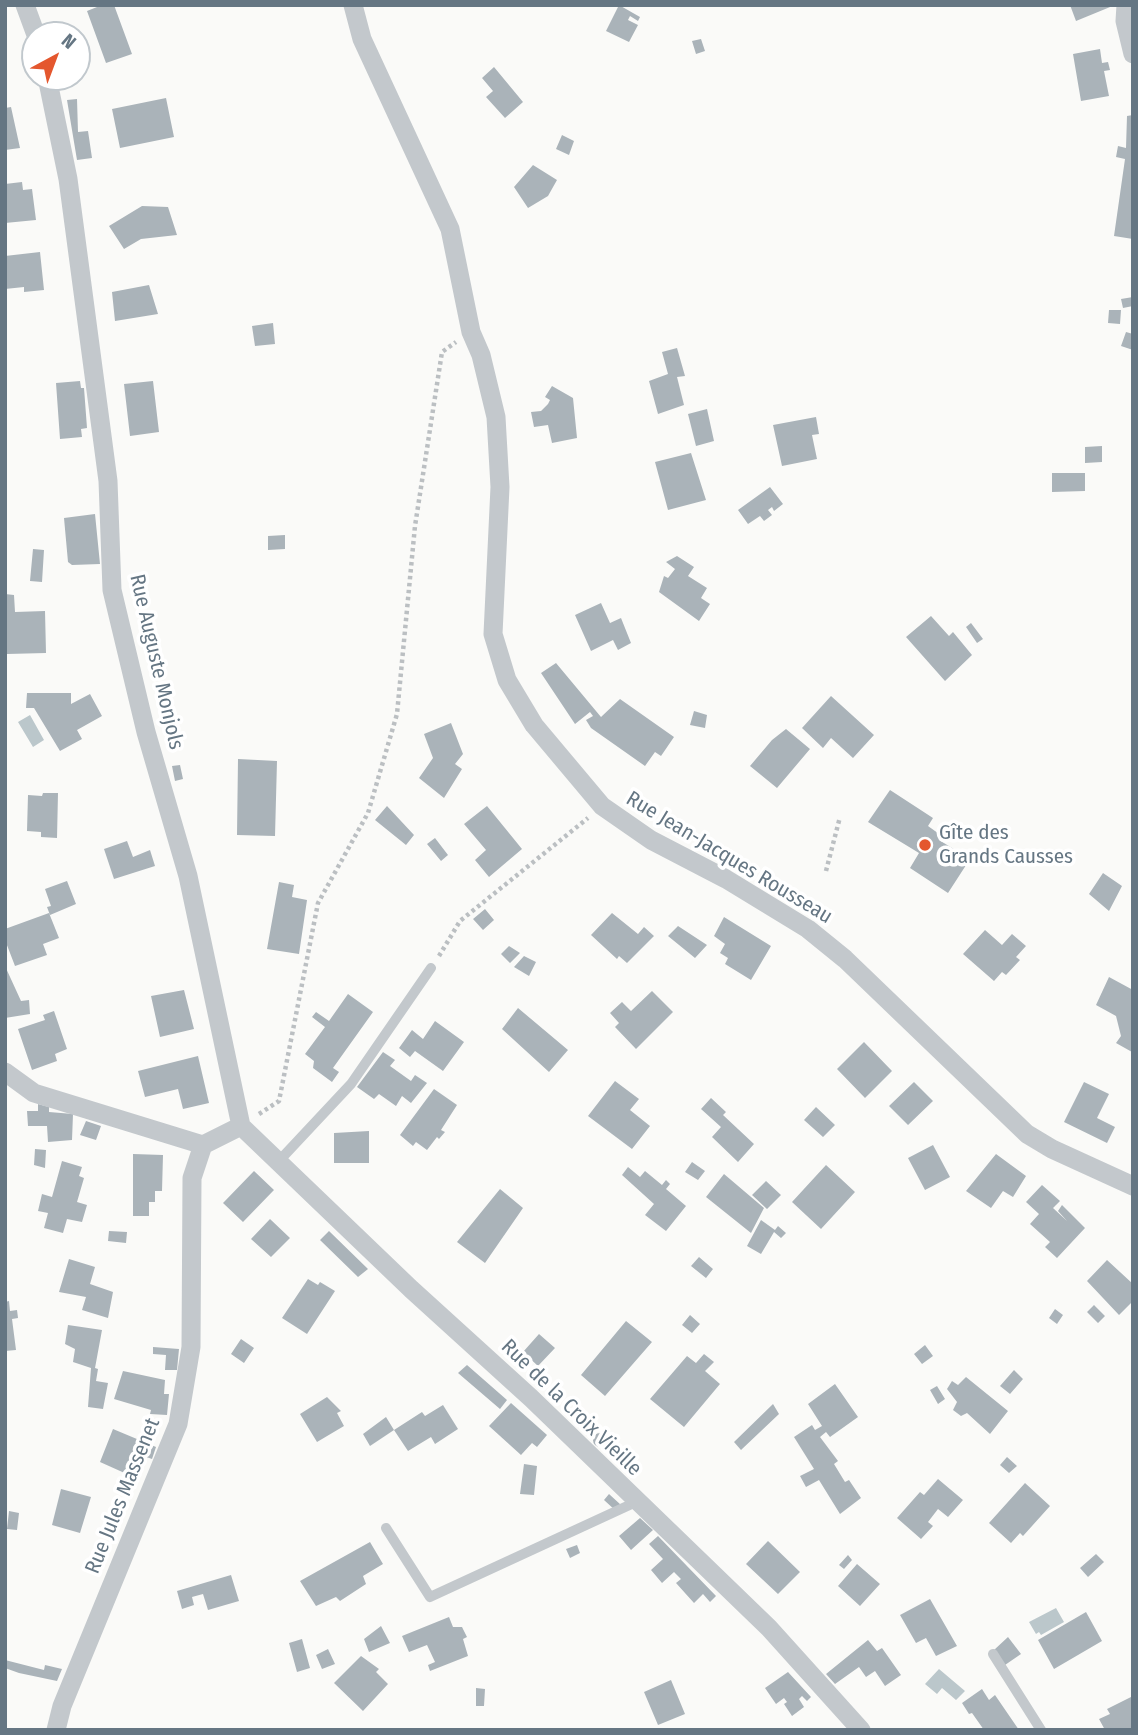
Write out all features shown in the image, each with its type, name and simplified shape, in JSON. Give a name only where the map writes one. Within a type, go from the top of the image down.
[{"type":"street","name":"Rue Jean-Jacques Rousseau","points":[[353,5],[362,38],[450,229],[471,332],[481,355],[496,417],[500,487],[493,634],[507,680],[534,725],[602,806],[651,840],[726,879],[808,929],[845,959],[1027,1134],[1052,1149],[1133,1186]]},
{"type":"street","points":[[1126,5],[1125,21],[1133,54]]},
{"type":"street","name":"Rue Auguste Monjols","points":[[50,91],[68,179],[108,481],[112,590],[146,732],[188,876],[241,1126]]},
{"type":"street","points":[[5,1072],[34,1093],[203,1145],[241,1126]]},
{"type":"street","name":"Rue de la Croix Vieille","points":[[241,1126],[277,1163],[531,1398],[773,1633],[861,1730]]},
{"type":"street","name":"Rue Jules Massenet","points":[[56,1730],[62,1706],[178,1424],[191,1346],[192,1178],[203,1145]]},
{"type":"lane","points":[[277,1163],[351,1084],[431,968]]},
{"type":"lane","points":[[386,1528],[430,1597],[636,1502]]},
{"type":"lane","points":[[993,1654],[1041,1730]]},
{"type":"path","points":[[241,1126],[279,1101],[318,903],[368,813],[397,714],[415,526],[442,352],[471,332]]},
{"type":"path","points":[[431,968],[460,921],[602,806]]},
{"type":"path","points":[[826,871],[840,817]]},
{"type":"shaded area","points":[[30,715],[44,740],[33,747],[18,722]]},
{"type":"shaded area","points":[[1056,1608],[1064,1622],[1041,1635],[1039,1632],[1036,1634],[1029,1622]]},
{"type":"shaded area","points":[[939,1669],[965,1691],[956,1700],[942,1688],[937,1694],[925,1684]]},
{"type":"building","points":[[102,5],[114,5],[132,54],[106,63],[87,11]]},
{"type":"building","points":[[619,5],[640,17],[638,21],[630,16],[628,20],[638,25],[629,42],[606,31]]},
{"type":"building","points":[[1070,5],[1115,5],[1076,21]]},
{"type":"building","points":[[701,39],[705,51],[696,54],[692,41]]},
{"type":"building","points":[[1100,49],[1102,63],[1108,62],[1110,70],[1104,71],[1109,96],[1081,101],[1073,54]]},
{"type":"building","points":[[494,67],[523,102],[505,118],[486,97],[493,91],[482,78]]},
{"type":"building","points":[[166,98],[174,137],[120,148],[112,109]]},
{"type":"building","points":[[77,99],[78,132],[88,131],[92,158],[77,160],[67,100]]},
{"type":"building","points":[[11,107],[20,148],[5,150],[5,108]]},
{"type":"building","points":[[1133,115],[1133,239],[1114,236],[1125,159],[1116,157],[1118,146],[1126,148],[1127,116]]},
{"type":"building","points":[[562,135],[574,141],[569,155],[556,149]]},
{"type":"building","points":[[533,165],[557,180],[548,196],[528,208],[514,187]]},
{"type":"building","points":[[22,182],[23,190],[32,189],[36,220],[5,223],[5,184]]},
{"type":"building","points":[[142,206],[168,207],[177,235],[141,239],[124,249],[109,226]]},
{"type":"building","points":[[40,252],[44,290],[24,292],[24,287],[5,289],[5,256]]},
{"type":"building","points":[[149,285],[158,314],[115,321],[112,292]]},
{"type":"building","points":[[1133,297],[1133,306],[1123,308],[1121,299]]},
{"type":"building","points":[[1109,310],[1121,310],[1120,324],[1108,323]]},
{"type":"building","points":[[273,323],[275,344],[255,346],[252,326]]},
{"type":"building","points":[[1126,332],[1133,334],[1133,350],[1121,346]]},
{"type":"building","points":[[677,348],[685,376],[677,377],[684,405],[658,414],[649,381],[668,374],[662,352]]},
{"type":"building","points":[[80,381],[81,388],[84,388],[87,428],[81,429],[82,437],[60,439],[56,383]]},
{"type":"building","points":[[153,381],[159,432],[130,436],[124,384]]},
{"type":"building","points":[[552,386],[573,398],[577,438],[552,443],[548,425],[534,427],[531,412],[541,411],[548,404],[550,400],[545,397]]},
{"type":"building","points":[[707,409],[714,441],[696,446],[688,414]]},
{"type":"building","points":[[816,417],[819,434],[812,435],[817,459],[782,466],[773,425]]},
{"type":"building","points":[[1102,446],[1102,462],[1085,463],[1085,447]]},
{"type":"building","points":[[691,453],[706,500],[668,510],[655,462]]},
{"type":"building","points":[[1052,473],[1085,473],[1085,491],[1052,492]]},
{"type":"building","points":[[770,487],[783,504],[774,511],[772,507],[768,510],[772,515],[764,521],[760,516],[748,524],[738,510]]},
{"type":"building","points":[[95,514],[100,564],[72,565],[68,562],[64,518]]},
{"type":"building","points":[[285,535],[285,549],[268,550],[268,536]]},
{"type":"building","points":[[33,549],[44,550],[42,582],[30,581]]},
{"type":"building","points":[[677,556],[694,567],[688,576],[707,588],[701,598],[710,604],[699,621],[659,592],[664,576],[668,578],[675,569],[666,562]]},
{"type":"building","points":[[5,594],[14,595],[15,612],[45,611],[46,653],[7,654]]},
{"type":"building","points":[[601,603],[610,623],[621,618],[631,643],[618,650],[613,640],[591,651],[575,615]]},
{"type":"building","points":[[931,616],[949,636],[953,632],[972,655],[945,681],[906,637]]},
{"type":"building","points":[[971,623],[983,639],[977,643],[966,627]]},
{"type":"building","points":[[556,663],[601,717],[620,699],[674,737],[661,756],[655,752],[645,766],[591,728],[586,720],[593,716],[590,712],[575,724],[541,673]]},
{"type":"building","points":[[27,693],[71,693],[71,704],[90,694],[102,716],[77,730],[82,739],[60,751],[34,708],[26,708]]},
{"type":"building","points":[[831,696],[874,735],[853,758],[831,738],[823,748],[802,728]]},
{"type":"building","points":[[694,711],[707,715],[705,728],[690,725]]},
{"type":"building","points":[[451,723],[463,754],[455,764],[462,769],[444,798],[419,778],[433,758],[424,734]]},
{"type":"building","points":[[786,729],[810,749],[777,788],[750,766],[772,740]]},
{"type":"building","points":[[238,759],[277,761],[275,836],[237,835]]},
{"type":"building","points":[[180,765],[183,779],[175,781],[172,766]]},
{"type":"building","name":"Gîte des Grands Causses","points":[[890,790],[933,818],[928,826],[942,836],[939,840],[970,859],[948,893],[910,868],[919,853],[868,822]]},
{"type":"building","points":[[43,793],[58,793],[57,838],[41,837],[41,832],[27,831],[28,795],[42,796]]},
{"type":"building","points":[[387,806],[414,835],[406,845],[375,820]]},
{"type":"building","points":[[487,806],[522,849],[489,877],[475,860],[486,850],[464,824]]},
{"type":"building","points":[[435,838],[448,855],[441,861],[427,844]]},
{"type":"building","points":[[127,841],[133,857],[150,850],[155,866],[114,879],[104,849]]},
{"type":"building","points":[[1103,873],[1122,886],[1109,911],[1089,894]]},
{"type":"building","points":[[67,881],[76,904],[50,915],[47,907],[51,906],[45,889]]},
{"type":"building","points":[[279,882],[294,885],[292,897],[307,900],[299,954],[267,949]]},
{"type":"building","points":[[485,909],[494,920],[483,930],[473,919]]},
{"type":"building","points":[[49,913],[59,938],[43,944],[47,955],[15,966],[5,940],[5,929]]},
{"type":"building","points":[[612,913],[638,934],[644,927],[654,936],[627,963],[619,956],[617,959],[591,935]]},
{"type":"building","points":[[724,917],[771,946],[751,980],[725,964],[728,958],[720,953],[725,944],[714,936]]},
{"type":"building","points":[[678,926],[707,945],[695,958],[668,936]]},
{"type":"building","points":[[985,930],[1002,945],[1012,934],[1026,946],[1016,957],[1020,960],[1006,975],[1002,972],[994,981],[963,954]]},
{"type":"building","points":[[509,946],[520,953],[510,963],[501,954]]},
{"type":"building","points":[[524,956],[536,962],[529,976],[514,967]]},
{"type":"building","points":[[5,966],[21,1001],[29,1000],[30,1014],[5,1018]]},
{"type":"building","points":[[1109,977],[1133,990],[1132,1052],[1116,1043],[1121,1036],[1116,1016],[1096,1005]]},
{"type":"building","points":[[184,990],[194,1029],[160,1037],[151,996]]},
{"type":"building","points":[[652,991],[673,1012],[636,1049],[615,1027],[619,1023],[610,1013],[622,1002],[631,1011]]},
{"type":"building","points":[[348,994],[373,1012],[333,1068],[339,1072],[332,1082],[313,1068],[314,1061],[305,1054],[325,1027],[312,1017],[316,1012],[329,1021]]},
{"type":"building","points":[[518,1008],[568,1050],[549,1072],[502,1029]]},
{"type":"building","points":[[54,1011],[67,1049],[55,1054],[57,1061],[32,1070],[18,1029],[45,1020],[43,1015]]},
{"type":"building","points":[[435,1021],[464,1042],[443,1071],[415,1051],[410,1057],[399,1048],[412,1030],[423,1039]]},
{"type":"building","points":[[864,1042],[892,1071],[865,1098],[837,1069]]},
{"type":"building","points":[[383,1052],[395,1060],[390,1066],[411,1081],[415,1075],[427,1083],[411,1103],[402,1096],[396,1106],[379,1094],[374,1099],[357,1087]]},
{"type":"building","points":[[198,1056],[209,1103],[183,1109],[178,1089],[145,1097],[138,1071]]},
{"type":"building","points":[[615,1081],[639,1099],[630,1110],[650,1126],[632,1149],[588,1116]]},
{"type":"building","points":[[914,1082],[933,1101],[908,1125],[889,1106]]},
{"type":"building","points":[[1084,1082],[1109,1094],[1097,1118],[1115,1127],[1107,1143],[1064,1122]]},
{"type":"building","points":[[434,1089],[457,1105],[441,1130],[445,1132],[439,1139],[437,1137],[427,1150],[416,1142],[413,1146],[400,1135]]},
{"type":"building","points":[[711,1098],[726,1112],[723,1115],[754,1144],[738,1162],[712,1137],[721,1127],[701,1109]]},
{"type":"building","points":[[38,1104],[49,1107],[49,1112],[73,1114],[72,1140],[48,1142],[47,1126],[28,1126],[27,1111],[38,1111]]},
{"type":"building","points":[[816,1107],[835,1125],[823,1137],[804,1120]]},
{"type":"building","points":[[86,1121],[101,1126],[96,1140],[80,1135]]},
{"type":"building","points":[[369,1131],[369,1163],[334,1163],[334,1133]]},
{"type":"building","points":[[933,1145],[950,1177],[925,1190],[908,1158]]},
{"type":"building","points":[[35,1149],[46,1150],[45,1168],[34,1165]]},
{"type":"building","points":[[133,1154],[163,1155],[162,1191],[155,1191],[155,1202],[149,1202],[149,1216],[133,1216]]},
{"type":"building","points":[[996,1154],[1026,1176],[1013,1197],[1003,1191],[991,1208],[966,1191]]},
{"type":"building","points":[[62,1161],[82,1167],[79,1176],[84,1178],[77,1202],[87,1205],[82,1222],[67,1219],[63,1233],[44,1228],[48,1213],[38,1211],[42,1194],[52,1197]]},
{"type":"building","points":[[692,1162],[705,1171],[698,1180],[685,1172]]},
{"type":"building","points":[[826,1165],[855,1192],[821,1229],[792,1202]]},
{"type":"building","points":[[628,1167],[640,1177],[645,1171],[662,1185],[666,1180],[670,1184],[666,1189],[686,1206],[666,1231],[645,1215],[654,1204],[622,1175]]},
{"type":"building","points":[[254,1171],[274,1190],[243,1222],[223,1203]]},
{"type":"building","points":[[724,1174],[764,1208],[751,1233],[706,1197]]},
{"type":"building","points":[[766,1181],[781,1195],[767,1209],[752,1195]]},
{"type":"building","points":[[1042,1185],[1060,1201],[1053,1208],[1067,1221],[1058,1211],[1062,1205],[1085,1228],[1057,1258],[1045,1247],[1050,1242],[1030,1224],[1039,1214],[1026,1202]]},
{"type":"building","points":[[500,1189],[523,1208],[485,1263],[457,1242]]},
{"type":"building","points":[[270,1219],[290,1238],[271,1257],[251,1239]]},
{"type":"building","points":[[761,1220],[775,1230],[778,1226],[786,1233],[781,1238],[774,1232],[761,1254],[747,1246]]},
{"type":"building","points":[[109,1231],[127,1232],[126,1243],[108,1241]]},
{"type":"building","points":[[329,1231],[368,1269],[358,1277],[320,1240]]},
{"type":"building","points":[[699,1257],[713,1269],[706,1278],[691,1266]]},
{"type":"building","points":[[69,1259],[95,1267],[90,1284],[113,1292],[108,1318],[82,1310],[86,1297],[59,1292]]},
{"type":"building","points":[[1107,1260],[1133,1284],[1133,1301],[1119,1315],[1087,1281]]},
{"type":"building","points":[[308,1279],[318,1285],[320,1282],[335,1291],[307,1334],[282,1318]]},
{"type":"building","points":[[9,1301],[10,1311],[17,1310],[18,1318],[12,1319],[16,1350],[5,1351],[5,1302]]},
{"type":"building","points":[[1094,1305],[1105,1316],[1098,1323],[1087,1312]]},
{"type":"building","points":[[1055,1309],[1063,1315],[1057,1324],[1049,1318]]},
{"type":"building","points":[[690,1315],[700,1324],[692,1333],[682,1325]]},
{"type":"building","points":[[626,1321],[652,1342],[605,1396],[581,1375]]},
{"type":"building","points":[[68,1325],[102,1330],[95,1368],[98,1369],[96,1381],[108,1383],[103,1409],[88,1407],[91,1368],[73,1362],[75,1349],[65,1344]]},
{"type":"building","points":[[539,1334],[555,1348],[538,1366],[523,1352]]},
{"type":"building","points":[[241,1339],[254,1348],[244,1363],[231,1354]]},
{"type":"building","points":[[925,1345],[933,1356],[922,1364],[914,1354]]},
{"type":"building","points":[[153,1347],[179,1349],[177,1370],[165,1370],[166,1355],[153,1354]]},
{"type":"building","points":[[704,1354],[714,1362],[705,1371],[720,1384],[684,1427],[650,1399],[687,1356],[696,1363]]},
{"type":"building","points":[[467,1365],[507,1400],[500,1409],[458,1373]]},
{"type":"building","points":[[1014,1370],[1023,1379],[1010,1394],[1000,1386]]},
{"type":"building","points":[[123,1371],[165,1380],[164,1394],[169,1394],[167,1415],[150,1414],[151,1410],[114,1399]]},
{"type":"building","points":[[966,1377],[1008,1411],[990,1434],[967,1413],[961,1416],[953,1410],[957,1402],[947,1389],[952,1381],[958,1385]]},
{"type":"building","points":[[835,1384],[858,1417],[830,1437],[826,1432],[820,1437],[838,1461],[834,1464],[845,1482],[849,1480],[861,1498],[840,1514],[819,1480],[806,1487],[800,1476],[814,1469],[794,1437],[812,1425],[815,1430],[822,1426],[808,1404]]},
{"type":"building","points":[[937,1386],[945,1399],[938,1404],[930,1390]]},
{"type":"building","points":[[327,1397],[341,1411],[337,1413],[344,1426],[317,1442],[300,1414]]},
{"type":"building","points":[[511,1403],[547,1435],[537,1447],[532,1443],[521,1455],[489,1426]]},
{"type":"building","points":[[773,1404],[779,1414],[741,1450],[734,1442]]},
{"type":"building","points":[[443,1405],[458,1429],[435,1444],[431,1437],[408,1451],[394,1430],[422,1412],[425,1416]]},
{"type":"building","points":[[386,1417],[394,1430],[370,1446],[363,1434]]},
{"type":"building","points":[[113,1429],[156,1447],[152,1459],[138,1454],[129,1475],[100,1462]]},
{"type":"building","points":[[600,1433],[605,1435],[605,1445],[600,1447],[595,1445],[593,1440],[595,1435]]},
{"type":"building","points":[[1007,1457],[1017,1466],[1009,1473],[1000,1465]]},
{"type":"building","points":[[524,1464],[537,1466],[534,1495],[520,1494]]},
{"type":"building","points":[[938,1479],[963,1500],[948,1517],[938,1509],[928,1522],[933,1526],[921,1539],[897,1518],[920,1492],[924,1495]]},
{"type":"building","points":[[1025,1483],[1050,1506],[1023,1536],[1020,1533],[1011,1543],[989,1523]]},
{"type":"building","points":[[61,1489],[91,1497],[80,1533],[52,1525]]},
{"type":"building","points":[[609,1494],[621,1505],[616,1511],[604,1500]]},
{"type":"building","points":[[9,1511],[19,1513],[17,1530],[7,1529]]},
{"type":"building","points":[[640,1518],[653,1530],[631,1550],[619,1536]]},
{"type":"building","points":[[658,1536],[716,1596],[710,1602],[703,1594],[694,1603],[676,1583],[681,1579],[674,1572],[662,1583],[651,1570],[663,1559],[649,1544]]},
{"type":"building","points":[[768,1541],[800,1572],[778,1594],[746,1564]]},
{"type":"building","points":[[370,1542],[383,1564],[363,1576],[366,1584],[340,1601],[336,1597],[316,1606],[300,1581]]},
{"type":"building","points":[[577,1545],[580,1553],[570,1558],[566,1549]]},
{"type":"building","points":[[1096,1554],[1104,1562],[1088,1577],[1080,1568]]},
{"type":"building","points":[[848,1555],[852,1560],[844,1569],[839,1565]]},
{"type":"building","points":[[857,1564],[880,1584],[860,1606],[838,1586]]},
{"type":"building","points":[[231,1575],[239,1601],[208,1610],[203,1594],[192,1597],[194,1605],[182,1609],[177,1591]]},
{"type":"building","points":[[930,1599],[957,1646],[936,1656],[926,1638],[916,1643],[900,1615]]},
{"type":"building","points":[[1086,1612],[1102,1641],[1054,1669],[1038,1640]]},
{"type":"building","points":[[449,1617],[453,1627],[462,1627],[467,1637],[463,1639],[468,1656],[430,1671],[428,1665],[435,1662],[427,1645],[409,1652],[402,1636]]},
{"type":"building","points":[[381,1626],[390,1643],[369,1652],[364,1639]]},
{"type":"building","points":[[1008,1637],[1021,1654],[1005,1665],[994,1650]]},
{"type":"building","points":[[302,1639],[310,1668],[297,1672],[289,1643]]},
{"type":"building","points":[[868,1640],[877,1651],[882,1648],[901,1675],[885,1686],[875,1671],[866,1677],[859,1667],[835,1684],[826,1674]]},
{"type":"building","points":[[328,1649],[335,1664],[322,1669],[316,1655]]},
{"type":"building","points":[[361,1656],[379,1669],[376,1672],[388,1684],[363,1711],[334,1683]]},
{"type":"building","points":[[5,1660],[44,1670],[45,1665],[62,1669],[57,1681],[5,1668]]},
{"type":"building","points":[[788,1672],[811,1697],[807,1701],[802,1696],[799,1699],[804,1707],[792,1716],[784,1704],[787,1702],[784,1698],[776,1704],[765,1688]]},
{"type":"building","points":[[671,1680],[685,1714],[658,1725],[644,1692]]},
{"type":"building","points":[[476,1688],[485,1689],[484,1706],[476,1706]]},
{"type":"building","points":[[982,1689],[989,1700],[995,1695],[1019,1730],[984,1730],[972,1713],[969,1714],[962,1703]]},
{"type":"building","points":[[1133,1696],[1133,1730],[1105,1730],[1099,1719],[1110,1714],[1107,1709]]},
{"type":"place","name":"Gîte des Grands Causses","points":[[925,845]]}]
